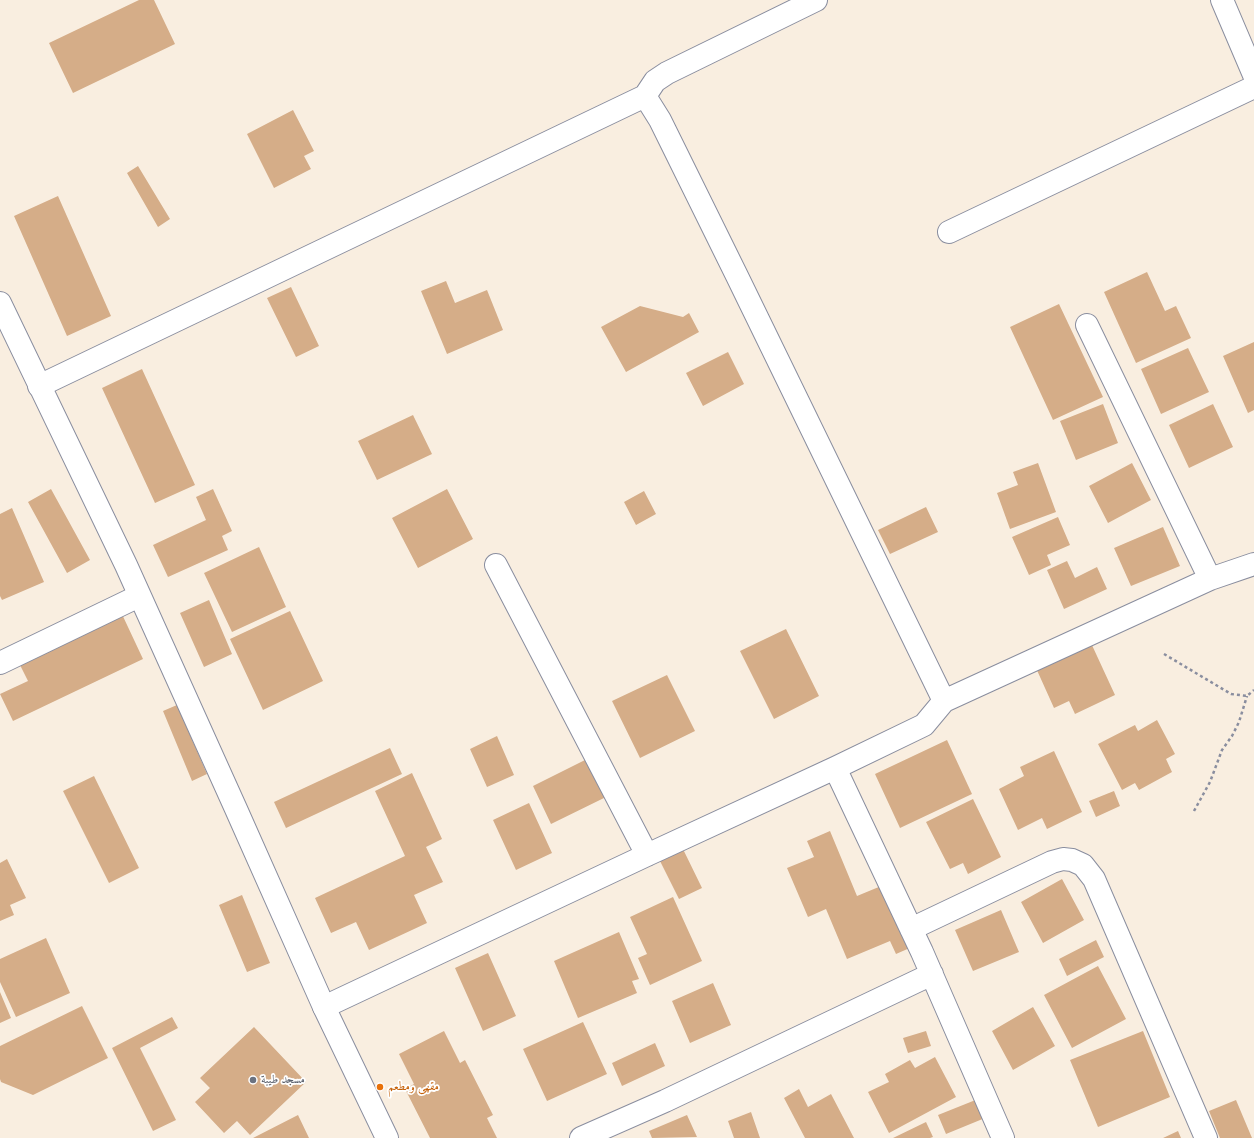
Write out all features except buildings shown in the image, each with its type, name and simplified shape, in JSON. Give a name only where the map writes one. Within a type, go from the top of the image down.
[{"type":"street","points":[[40,386],[645,96],[656,81],[667,73],[816,0]]},
{"type":"street","points":[[1222,0],[1254,75]]},
{"type":"street","points":[[949,232],[1254,88]]},
{"type":"street","points":[[645,96],[660,120],[944,701]]},
{"type":"street","points":[[0,303],[139,596],[324,1007],[387,1138]]},
{"type":"street","points":[[1087,325],[1210,579]]},
{"type":"street","points":[[324,1007],[924,725],[944,701],[1210,579],[1254,564]]},
{"type":"street","points":[[496,565],[647,854]]},
{"type":"street","points":[[0,663],[139,596]]},
{"type":"street","points":[[835,768],[932,974],[1003,1138]]},
{"type":"street","points":[[911,930],[1052,862],[1063,859],[1072,860],[1083,865],[1094,879],[1206,1138]]},
{"type":"street","points":[[581,1138],[665,1101],[932,974]]},
{"type":"path","points":[[1164,654],[1231,694],[1247,696]]},
{"type":"path","points":[[1194,811],[1210,782],[1222,750],[1232,736],[1239,722],[1247,696],[1254,690]]},
{"type":"place","name":"مسجد طيبة","points":[[253,1080]]},
{"type":"place","name":"مقهى ومطعم","points":[[380,1087]]}]
